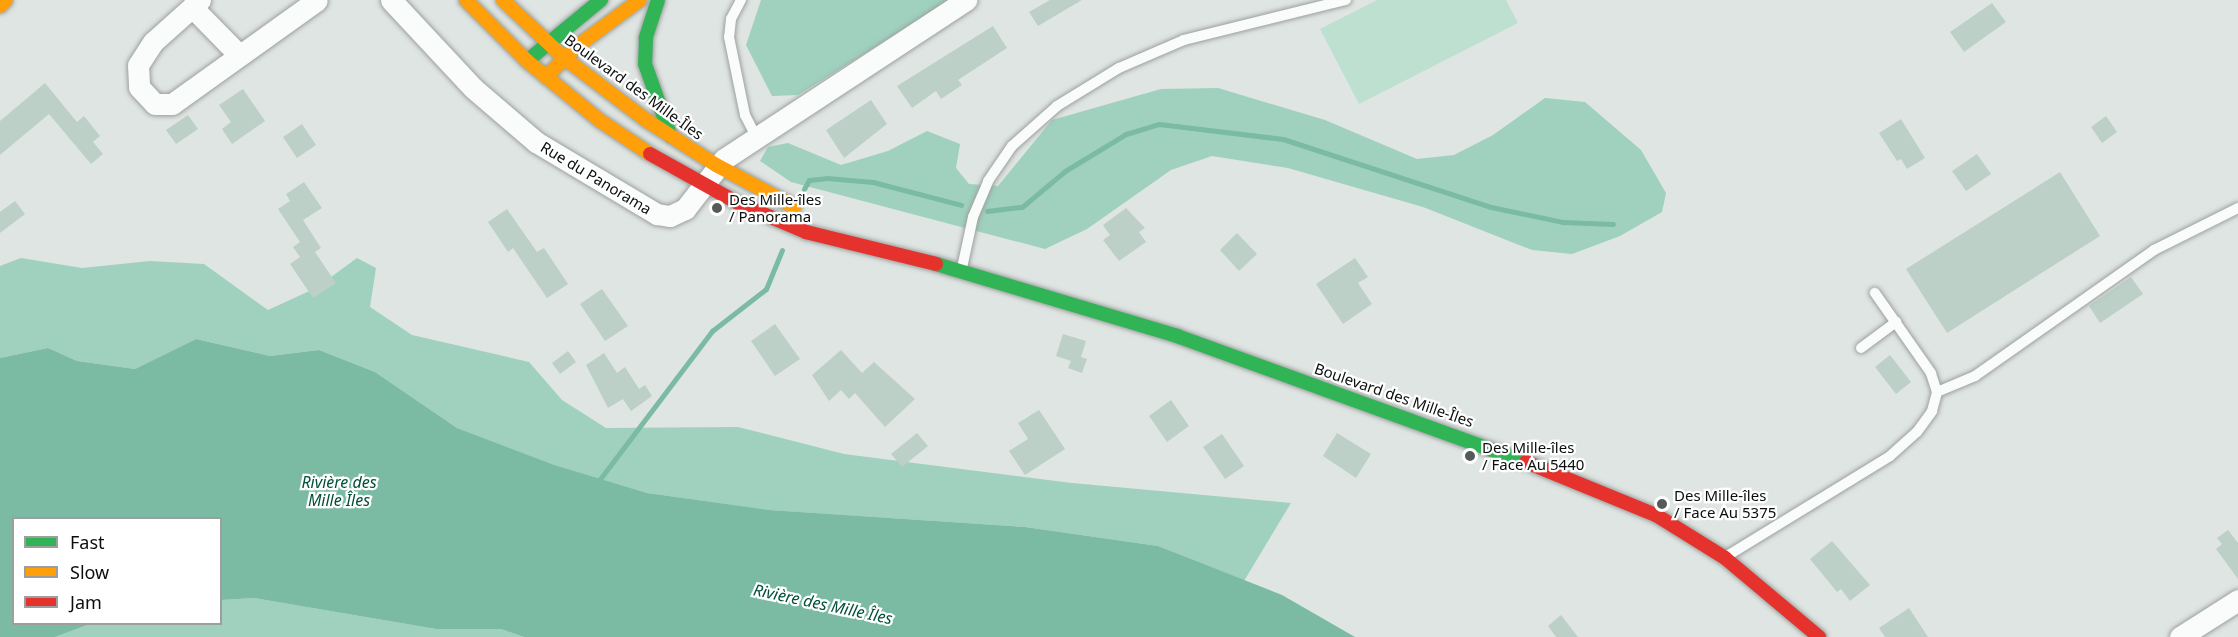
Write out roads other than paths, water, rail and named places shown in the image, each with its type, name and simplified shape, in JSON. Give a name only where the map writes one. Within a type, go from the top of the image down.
[{"type":"main road","points":[[0,6],[6,0]]},
{"type":"main road","name":"Boulevard des Mille-Îles","points":[[466,0],[546,77],[635,145],[702,184],[806,232],[921,259]]},
{"type":"main road","name":"Boulevard des Mille-Îles","points":[[502,0],[563,57],[671,137],[716,165],[816,217],[921,259],[1177,336],[1547,468],[1645,510],[1725,558],[1819,637]]},
{"type":"main road","points":[[527,61],[546,43],[601,0]]},
{"type":"main road","points":[[546,77],[563,57],[640,0]]},
{"type":"main road","points":[[658,0],[646,38],[645,64],[671,137]]},
{"type":"street","points":[[238,54],[196,3],[153,42],[138,64],[137,81],[148,99],[161,106],[172,104],[238,54],[316,0]]},
{"type":"street","name":"Rue du Panorama","points":[[391,0],[472,88],[562,160],[664,216],[685,209],[716,165],[966,0]]},
{"type":"street","points":[[2180,637],[2238,600]]},
{"type":"lane","points":[[741,0],[733,11],[729,37],[745,115],[756,137]]},
{"type":"lane","points":[[962,272],[973,217],[988,181],[1019,138],[1057,106],[1119,68],[1184,40],[1346,0]]},
{"type":"lane","points":[[1937,392],[1975,376],[2154,250],[2238,208]]},
{"type":"lane","points":[[1725,558],[1890,456],[1926,423],[1936,403],[1937,392],[1930,372],[1875,293]]},
{"type":"lane","points":[[1861,348],[1896,322]]},
{"type":"water","name":"Rivière des Mille Îles","points":[[196,339],[270,356],[319,350],[375,372],[457,428],[554,465],[647,493],[769,510],[1025,527],[1158,546],[1282,595],[1355,637],[524,637],[501,629],[436,629],[254,598],[222,600],[222,517],[12,517],[12,625],[87,625],[55,637],[0,637],[0,358],[48,348],[77,361],[135,369]]},
{"type":"waterway","points":[[987,211],[1022,207],[1065,171],[1126,134],[1159,124],[1283,139],[1491,207],[1563,222],[1613,224]]},
{"type":"waterway","points":[[804,189],[809,180],[827,178],[873,182],[961,205]]},
{"type":"waterway","points":[[597,483],[712,331],[766,289],[782,250]]},
{"type":"place","name":"Des Mille-îles / Panorama","points":[[717,208]]},
{"type":"place","name":"Des Mille-îles / Face Au 5440","points":[[1470,456]]},
{"type":"place","name":"Des Mille-îles / Face Au 5375","points":[[1662,504]]}]
